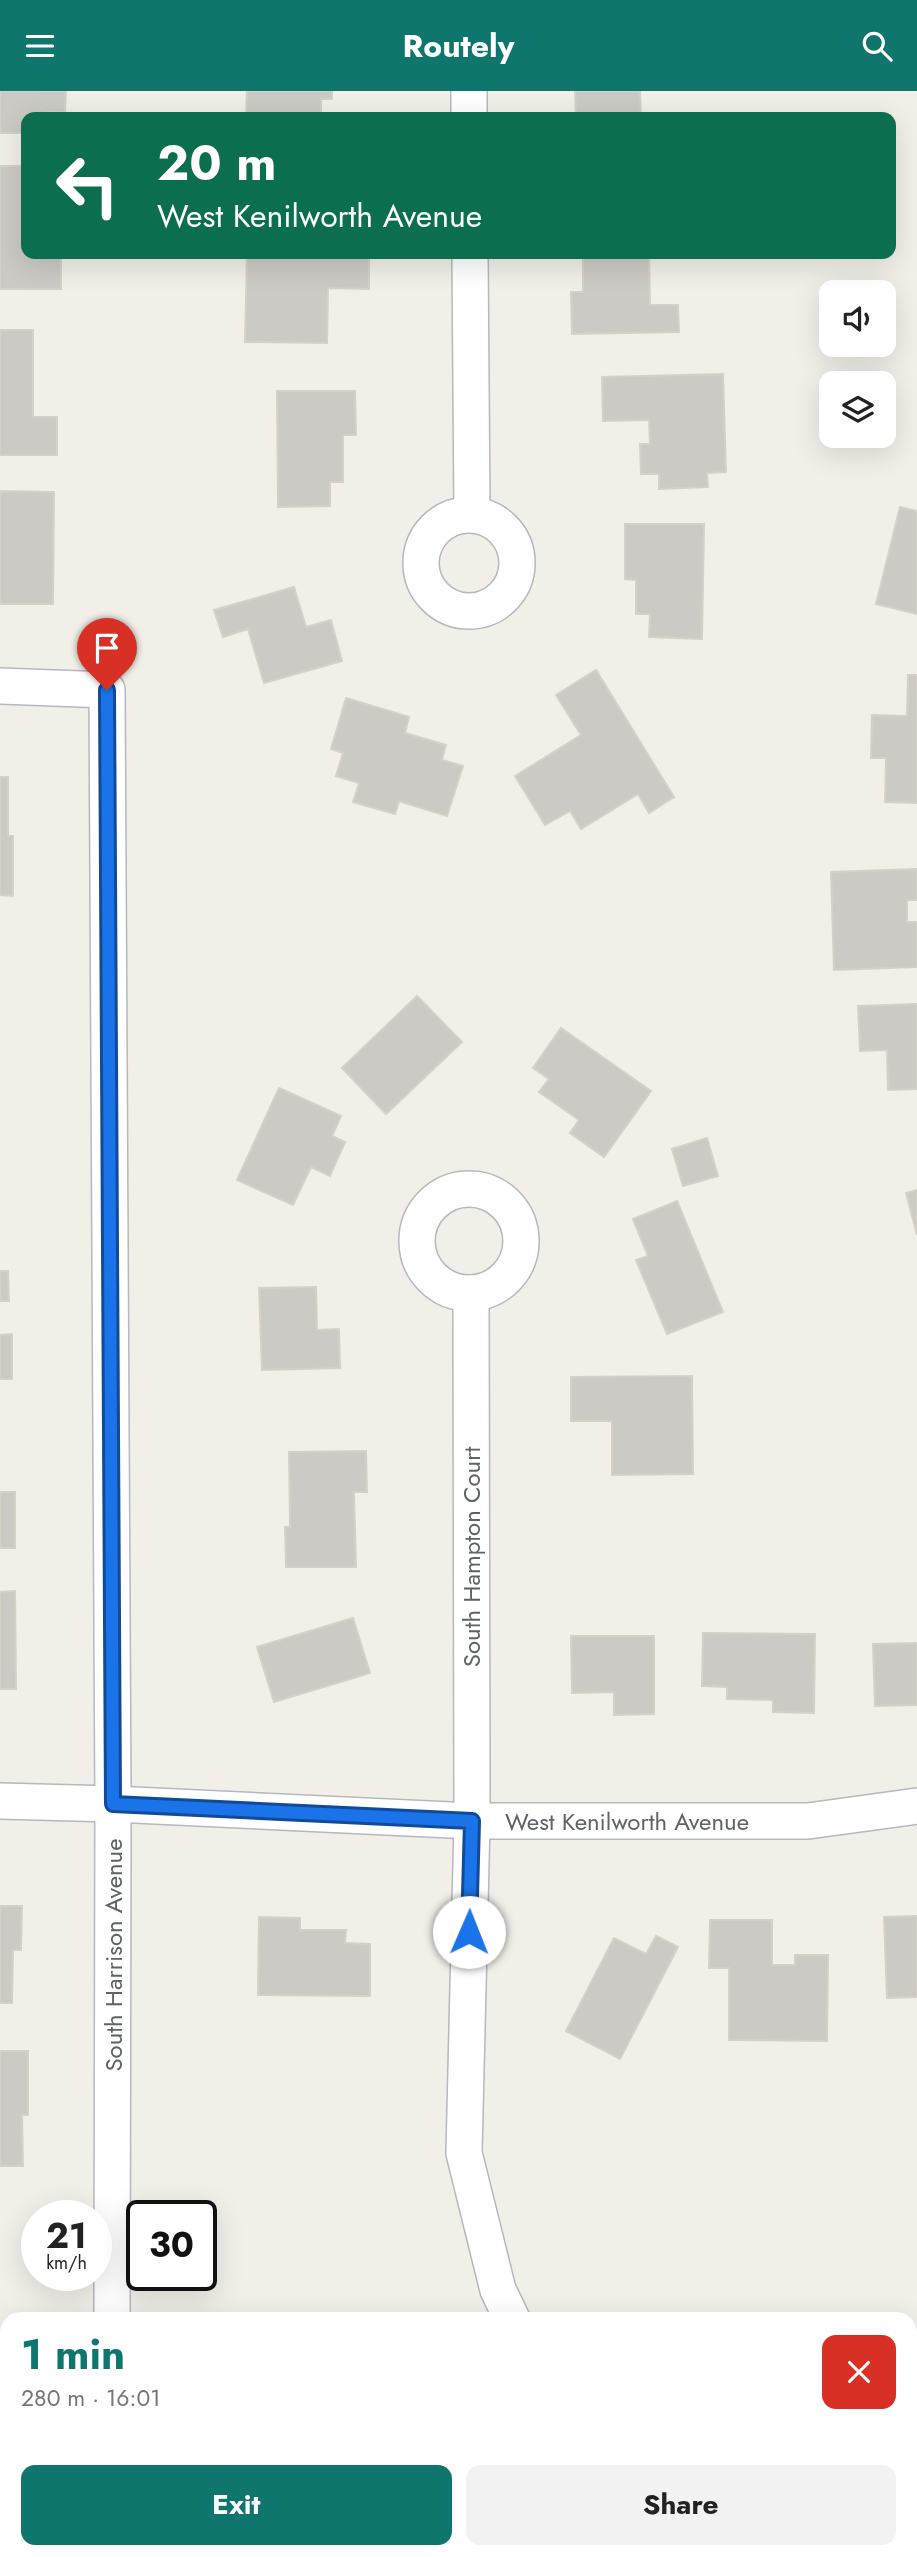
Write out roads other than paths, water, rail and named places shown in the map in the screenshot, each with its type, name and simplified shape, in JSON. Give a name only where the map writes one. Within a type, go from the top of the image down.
[{"type":"street","points":[[469,91],[469,112]]},
{"type":"street","points":[[470,259],[472,514]]},
{"type":"street","name":"South Harrison Avenue","points":[[0,686],[107,690],[113,1804],[112,2312]]},
{"type":"street","name":"South Hampton Court","points":[[471,1293],[472,1821],[464,2153],[498,2290],[509,2312]]},
{"type":"street","name":"West Kenilworth Avenue","points":[[0,1801],[472,1821],[808,1821],[917,1805]]}]
